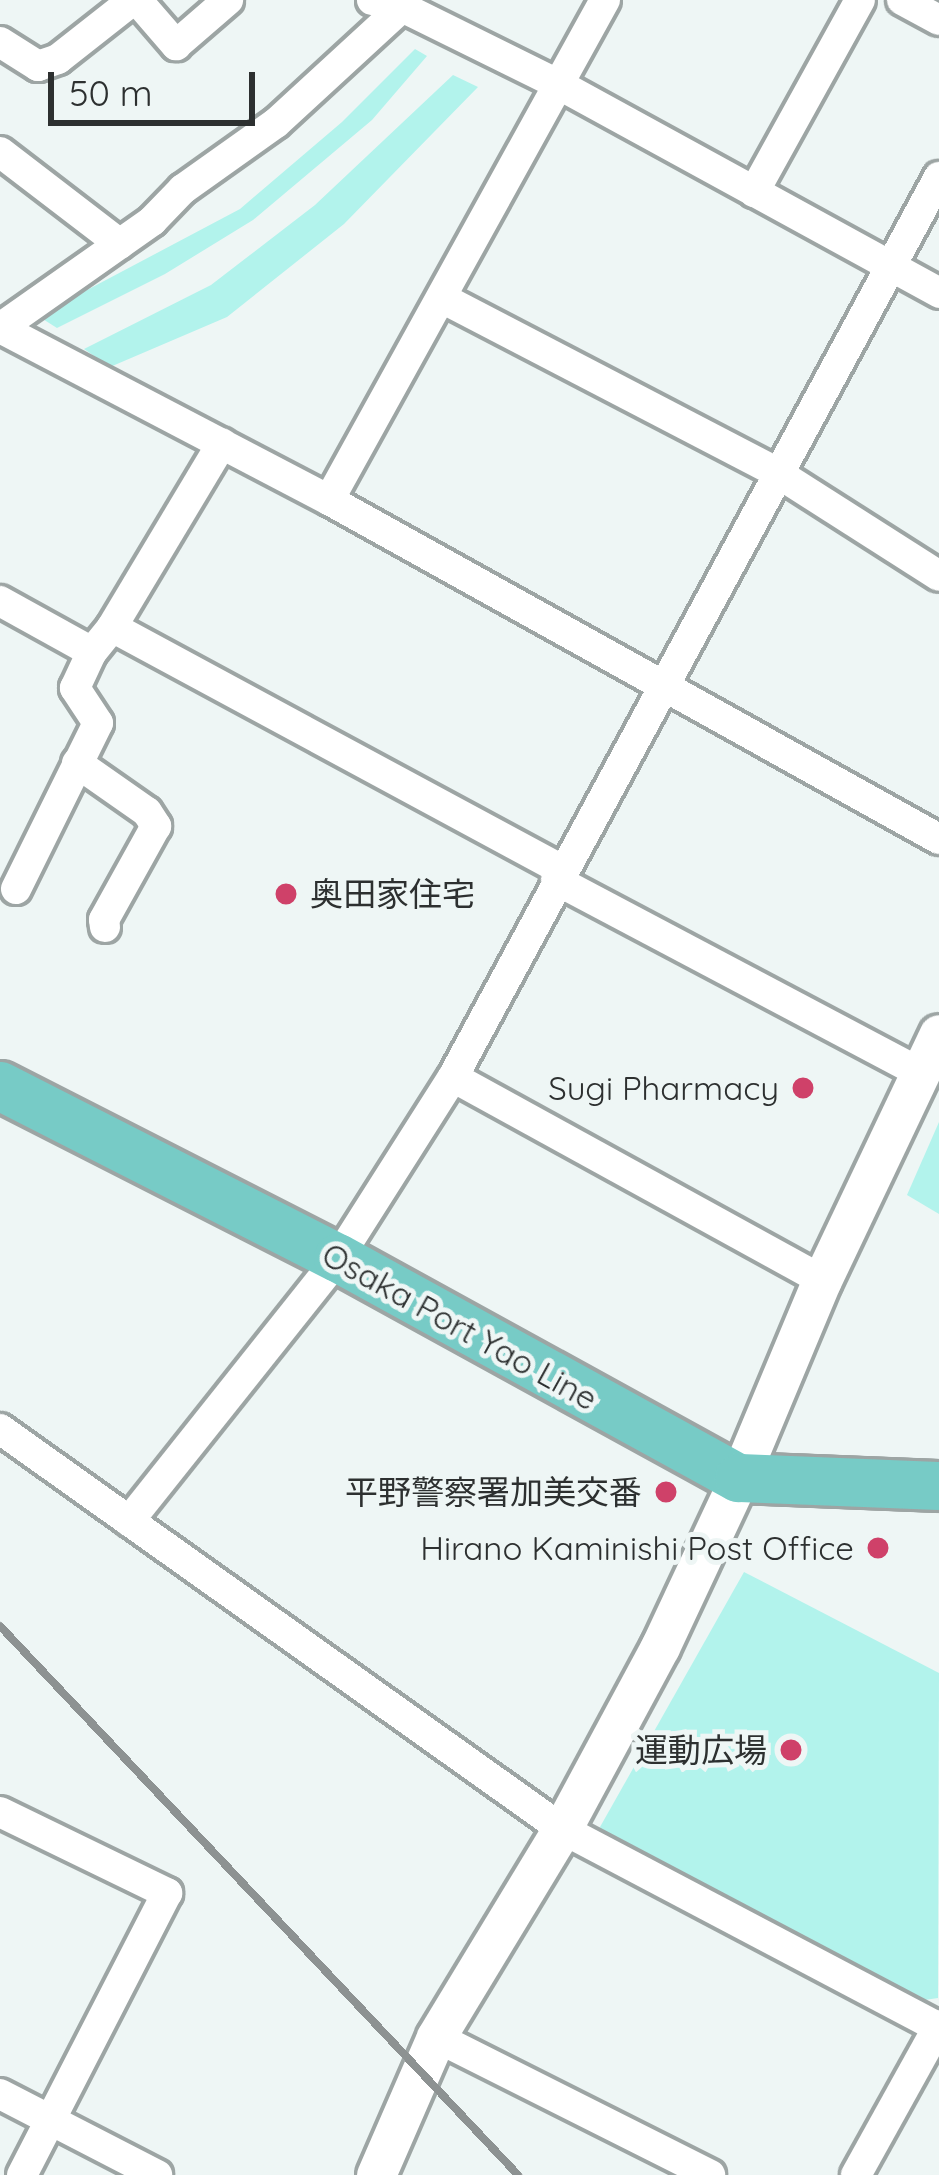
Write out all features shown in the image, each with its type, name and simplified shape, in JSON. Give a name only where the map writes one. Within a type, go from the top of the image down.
[{"type":"main road","name":"Osaka Port Yao Line","points":[[0,1086],[338,1258],[739,1478],[939,1486]]},
{"type":"street","points":[[0,42],[38,66],[58,59],[135,0],[176,45],[228,0]]},
{"type":"street","points":[[329,500],[605,0]]},
{"type":"street","points":[[754,192],[860,0]]},
{"type":"street","points":[[902,0],[939,20]]},
{"type":"street","points":[[939,293],[558,84],[387,4],[275,122],[183,189],[120,244],[0,328],[329,500],[939,839]]},
{"type":"street","points":[[0,152],[120,244]]},
{"type":"street","points":[[129,1521],[338,1258],[453,1077],[939,177]]},
{"type":"street","points":[[442,298],[776,472],[939,577]]},
{"type":"street","points":[[16,889],[98,723],[75,688],[92,652],[112,627],[222,443]]},
{"type":"street","points":[[0,601],[92,652]]},
{"type":"street","points":[[112,627],[920,1072]]},
{"type":"street","points":[[76,763],[147,812],[155,826],[104,920],[105,927]]},
{"type":"street","points":[[376,2175],[436,2037],[562,1829],[660,1647],[739,1478],[822,1280],[939,1034]]},
{"type":"street","points":[[453,1077],[822,1280]]},
{"type":"street","points":[[0,1430],[562,1829],[939,2027],[856,2175]]},
{"type":"street","points":[[0,1812],[167,1894],[22,2175]]},
{"type":"street","points":[[436,2037],[710,2175]]},
{"type":"street","points":[[0,2094],[157,2175]]},
{"type":"shaded area","points":[[415,49],[427,56],[372,120],[253,220],[165,274],[57,328],[38,316],[240,209],[342,122]]},
{"type":"shaded area","points":[[453,75],[478,87],[344,224],[227,317],[110,367],[84,349],[211,285],[315,205]]},
{"type":"shaded area","points":[[939,1122],[939,1214],[907,1195]]},
{"type":"shaded area","name":"運動広場","points":[[744,1572],[939,1673],[938,1998],[918,2001],[605,1840],[600,1827]]},
{"type":"railway","points":[[0,1626],[518,2175]]},
{"type":"place","name":"奥田家住宅","points":[[286,894]]},
{"type":"place","name":"Sugi Pharmacy","points":[[803,1088]]},
{"type":"place","name":"平野警察署加美交番","points":[[666,1492]]},
{"type":"place","name":"Hirano Kaminishi Post Office","points":[[878,1548]]},
{"type":"place","name":"運動広場","points":[[791,1750]]}]
